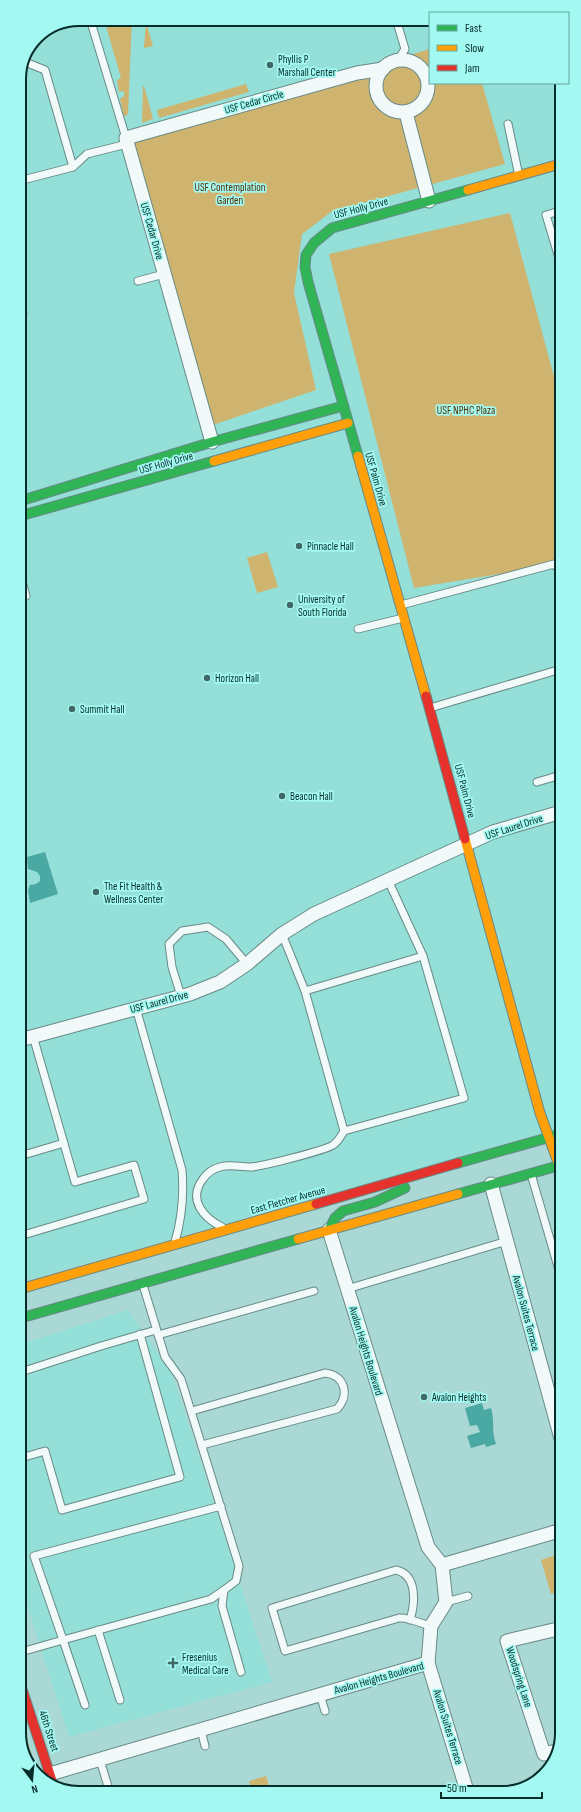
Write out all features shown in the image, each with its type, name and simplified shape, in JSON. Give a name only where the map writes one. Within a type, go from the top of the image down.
[{"type":"street","name":"USF Cedar Circle","points":[[126,141],[357,73],[383,69],[390,63],[398,60]]},
{"type":"street","points":[[383,69],[378,76],[376,85],[382,102],[393,110],[406,113],[421,104],[426,98],[428,82],[426,74],[417,65],[406,60],[398,60]]},
{"type":"street","points":[[406,113],[428,201]]},
{"type":"street","name":"USF Cedar Drive","points":[[126,141],[212,442]]},
{"type":"street","name":"USF Holly Drive","points":[[26,514],[348,423],[306,273],[306,255],[317,239],[332,228],[555,165]]},
{"type":"street","name":"USF Holly Drive","points":[[26,499],[212,442],[344,406]]},
{"type":"street","name":"USF Palm Drive","points":[[348,423],[429,708],[536,1098],[555,1153]]},
{"type":"street","name":"USF Laurel Drive","points":[[26,1038],[181,996],[220,982],[247,964],[282,934],[314,914],[493,832],[555,814]]},
{"type":"street","name":"East Fletcher Avenue","points":[[26,1287],[555,1136]]},
{"type":"street","points":[[26,1316],[555,1166]]},
{"type":"street","points":[[329,1230],[335,1218],[343,1211],[375,1202],[407,1187],[437,1169]]},
{"type":"street","name":"Avalon Suites Terrace","points":[[491,1184],[555,1417]]},
{"type":"street","name":"Avalon Heights Boulevard","points":[[329,1230],[428,1547],[442,1565]]},
{"type":"street","points":[[446,1602],[442,1565],[555,1532]]},
{"type":"street","name":"Avalon Heights Boulevard","points":[[52,1779],[100,1760],[428,1663],[431,1626],[446,1602]]},
{"type":"street","name":"Woodspring Lane","points":[[551,1752],[544,1754],[507,1642],[555,1630]]},
{"type":"street","name":"Avalon Suites Terrace","points":[[428,1663],[465,1786]]},
{"type":"street","name":"46th Street","points":[[26,1701],[46,1760]]},
{"type":"lane","name":"USF Cedar Drive","points":[[92,26],[126,141]]},
{"type":"lane","points":[[398,26],[405,49],[398,60]]},
{"type":"lane","points":[[29,63],[45,70],[73,167]]},
{"type":"lane","points":[[508,124],[519,176]]},
{"type":"lane","points":[[26,179],[73,167],[87,154],[126,141]]},
{"type":"lane","points":[[555,212],[546,215],[555,245]]},
{"type":"lane","points":[[138,281],[164,274]]},
{"type":"lane","points":[[400,605],[554,564],[555,565]]},
{"type":"lane","points":[[358,629],[403,618]]},
{"type":"lane","points":[[429,708],[555,671]]},
{"type":"lane","points":[[537,782],[555,777]]},
{"type":"lane","points":[[226,1230],[216,1224],[200,1208],[196,1195],[197,1190],[208,1172],[219,1167],[234,1164],[250,1167],[258,1166],[332,1146],[344,1131],[464,1098],[423,956],[388,880]]},
{"type":"lane","points":[[181,996],[172,966],[169,944],[182,931],[208,927],[226,939],[247,964]]},
{"type":"lane","points":[[282,934],[305,991],[344,1131]]},
{"type":"lane","points":[[305,991],[423,956]]},
{"type":"lane","points":[[136,1008],[182,1170],[183,1188],[180,1224],[175,1244]]},
{"type":"lane","points":[[26,1234],[144,1199],[134,1165],[75,1182],[33,1036]]},
{"type":"lane","points":[[26,1154],[64,1143]]},
{"type":"lane","points":[[531,1172],[555,1253]]},
{"type":"lane","points":[[347,1289],[507,1242]]},
{"type":"lane","points":[[26,1651],[211,1599],[236,1581],[239,1566],[192,1411],[181,1379],[165,1357],[142,1283]]},
{"type":"lane","points":[[26,1370],[140,1334],[157,1333],[314,1291]]},
{"type":"lane","points":[[26,1457],[45,1451],[62,1510],[180,1477],[140,1334]]},
{"type":"lane","points":[[192,1411],[325,1373],[334,1374],[342,1382],[345,1392],[343,1402],[337,1409],[202,1445]]},
{"type":"lane","points":[[85,1704],[34,1556],[221,1506]]},
{"type":"lane","points":[[410,1620],[414,1608],[412,1586],[409,1579],[403,1572],[396,1570],[272,1608],[285,1651],[399,1618],[431,1626]]},
{"type":"lane","points":[[224,1590],[222,1606],[241,1672]]},
{"type":"lane","points":[[446,1602],[468,1596]]},
{"type":"lane","points":[[98,1630],[120,1700]]},
{"type":"lane","points":[[320,1695],[325,1711]]},
{"type":"lane","points":[[201,1730],[205,1746]]},
{"type":"lane","points":[[100,1760],[108,1786]]},
{"type":"shaded area","name":"University of South Florida","points":[[79,26],[429,26],[429,84],[555,84],[555,1130],[26,1280],[26,79],[30,59],[41,41],[59,30]]},
{"type":"shaded area","points":[[45,852],[58,894],[30,903],[28,890],[30,885],[36,884],[40,881],[40,876],[37,872],[28,869],[27,857]]},
{"type":"shaded area","points":[[128,1310],[172,1374],[272,1682],[69,1737],[26,1602],[26,1342]]},
{"type":"shaded area","points":[[482,1403],[484,1410],[491,1408],[496,1444],[486,1447],[485,1444],[471,1448],[467,1436],[480,1432],[477,1425],[470,1426],[465,1408]]},
{"type":"green space","points":[[106,26],[132,26],[128,114],[124,117],[120,99],[124,96],[124,91],[119,92],[117,80],[121,78]]},
{"type":"green space","points":[[146,26],[147,26],[153,46],[144,48]]},
{"type":"green space","name":"USF Contemplation Garden","points":[[429,49],[429,84],[482,84],[505,164],[331,212],[302,234],[294,293],[316,390],[207,427],[130,137]]},
{"type":"green space","points":[[246,84],[249,92],[159,118],[157,110]]},
{"type":"green space","points":[[143,86],[153,119],[142,123]]},
{"type":"green space","name":"USF NPHC Plaza","points":[[510,213],[555,380],[555,565],[414,588],[329,254]]},
{"type":"green space","points":[[267,552],[278,587],[257,593],[247,558]]},
{"type":"green space","points":[[555,1555],[555,1593],[551,1594],[541,1560]]},
{"type":"green space","points":[[26,1737],[32,1757],[30,1753]]},
{"type":"green space","points":[[266,1776],[269,1786],[250,1786],[249,1781]]},
{"type":"traffic: fast","points":[[358,456],[308,282],[305,267],[306,255],[314,243],[332,228],[468,190]]},
{"type":"traffic: fast","points":[[26,499],[212,442],[343,406]]},
{"type":"traffic: fast","points":[[26,514],[214,461]]},
{"type":"traffic: fast","points":[[458,1163],[555,1136]]},
{"type":"traffic: fast","points":[[458,1194],[555,1167]]},
{"type":"traffic: fast","points":[[329,1230],[335,1218],[343,1211],[375,1202],[405,1188]]},
{"type":"traffic: fast","points":[[26,1317],[298,1239]]},
{"type":"traffic: slow","points":[[468,190],[555,165]]},
{"type":"traffic: slow","points":[[214,461],[348,423]]},
{"type":"traffic: slow","points":[[358,456],[426,696]]},
{"type":"traffic: slow","points":[[465,839],[540,1113],[555,1154]]},
{"type":"traffic: slow","points":[[298,1239],[458,1194]]},
{"type":"traffic: slow","points":[[26,1287],[316,1204]]},
{"type":"traffic: jam","points":[[426,696],[465,839]]},
{"type":"traffic: jam","points":[[316,1204],[458,1163]]},
{"type":"traffic: jam","points":[[26,1701],[51,1778]]},
{"type":"place","name":"Phyllis P Marshall Center","points":[[270,65]]},
{"type":"place","name":"Pinnacle Hall","points":[[299,546]]},
{"type":"place","name":"University of South Florida","points":[[290,605]]},
{"type":"place","name":"Horizon Hall","points":[[207,678]]},
{"type":"place","name":"Summit Hall","points":[[72,709]]},
{"type":"place","name":"Beacon Hall","points":[[282,796]]},
{"type":"place","name":"The Fit Health & Wellness Center","points":[[96,892]]},
{"type":"place","name":"Avalon Heights","points":[[424,1397]]},
{"type":"place","name":"Fresenius Medical Care","points":[[173,1663]]}]
